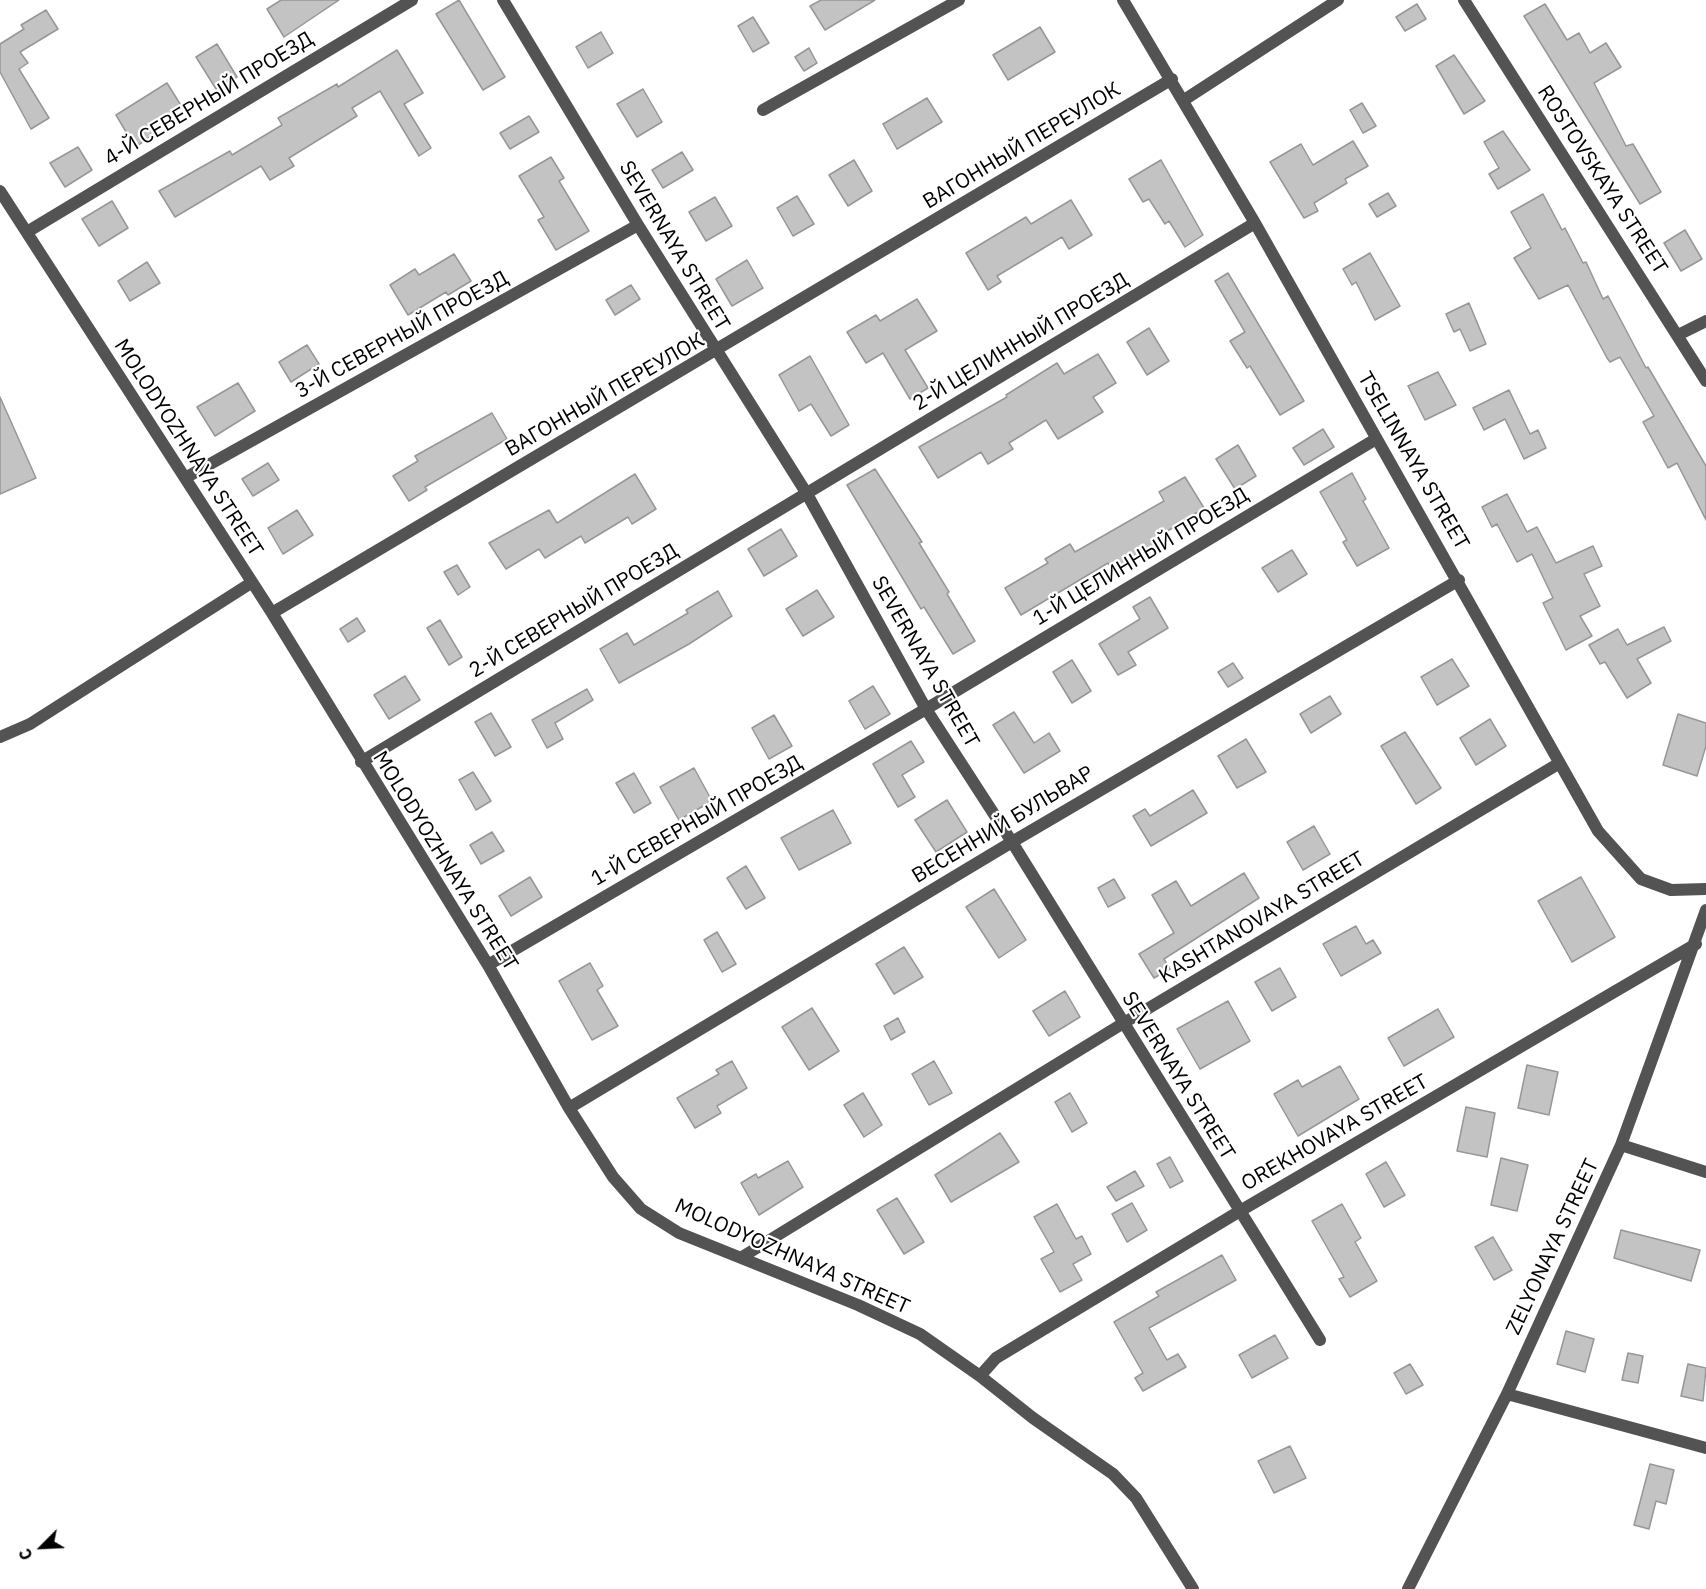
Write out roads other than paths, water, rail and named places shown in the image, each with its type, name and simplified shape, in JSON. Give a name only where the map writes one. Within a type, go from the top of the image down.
[{"type":"street","name":"4-Й СЕВЕРНЫЙ ПРОЕЗД","points":[[27,232],[412,0]]},
{"type":"street","name":"SEVERNAYA STREET","points":[[503,0],[716,352],[807,494],[926,709],[1012,842],[1122,1024],[1320,1340]]},
{"type":"street","points":[[763,110],[958,0]]},
{"type":"street","name":"TSELINNAYA STREET","points":[[1123,0],[1172,79],[1255,223],[1458,580],[1558,764],[1598,831],[1641,879],[1671,890],[1706,889]]},
{"type":"street","points":[[1184,100],[1338,0]]},
{"type":"street","name":"ROSTOVSKAYA STREET","points":[[1464,0],[1706,381]]},
{"type":"street","name":"ВАГОННЫЙ ПЕРЕУЛОК","points":[[272,613],[716,352],[1172,79]]},
{"type":"street","name":"MOLODYOZHNAYA STREET","points":[[0,191],[272,613],[361,762],[488,965],[569,1108],[613,1176],[641,1209],[679,1233],[742,1257],[920,1334],[1113,1474],[1137,1498],[1193,1589]]},
{"type":"street","name":"2-Й ЦЕЛИННЫЙ ПРОЕЗД","points":[[807,494],[1255,223]]},
{"type":"street","name":"3-Й СЕВЕРНЫЙ ПРОЕЗД","points":[[185,478],[638,225]]},
{"type":"street","points":[[1678,335],[1706,321]]},
{"type":"street","name":"1-Й ЦЕЛИННЫЙ ПРОЕЗД","points":[[926,709],[1376,439]]},
{"type":"street","name":"2-Й СЕВЕРНЫЙ ПРОЕЗД","points":[[361,762],[807,494]]},
{"type":"street","name":"ВЕСЕННИЙ БУЛЬВАР","points":[[569,1108],[1012,842],[1458,580]]},
{"type":"street","points":[[0,737],[30,724],[251,582]]},
{"type":"street","name":"1-Й СЕВЕРНЫЙ ПРОЕЗД","points":[[488,965],[926,709]]},
{"type":"street","name":"KASHTANOVAYA STREET","points":[[742,1257],[1122,1024],[1558,764]]},
{"type":"street","name":"ZELYONAYA STREET","points":[[1408,1589],[1508,1394],[1621,1145],[1696,944],[1706,910]]},
{"type":"street","name":"OREKHOVAYA STREET","points":[[980,1376],[996,1358],[1240,1211],[1696,944]]},
{"type":"street","points":[[1621,1145],[1706,1172]]},
{"type":"street","points":[[1508,1394],[1706,1448]]}]
